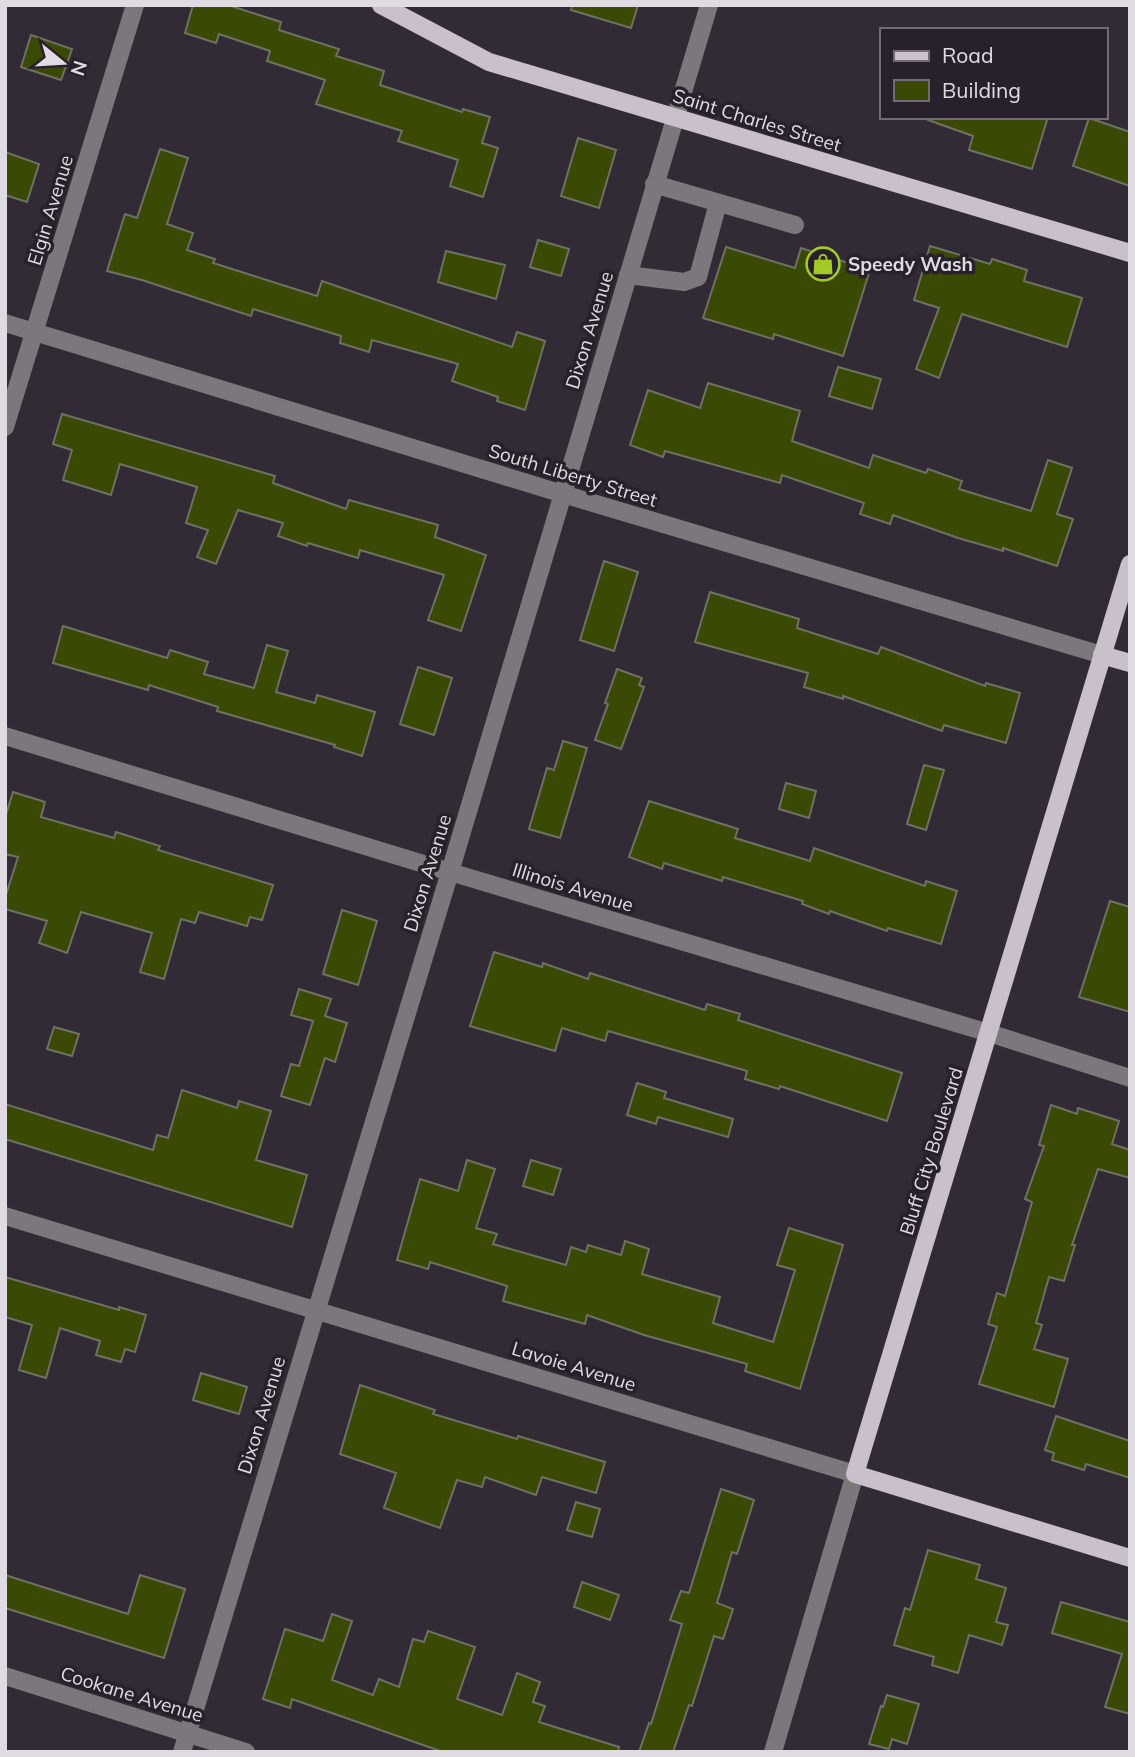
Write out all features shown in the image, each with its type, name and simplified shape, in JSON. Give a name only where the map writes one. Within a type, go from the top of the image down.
[{"type":"main road","name":"Saint Charles Street","points":[[381,5],[489,62],[1130,253]]},
{"type":"main road","name":"Bluff City Boulevard","points":[[855,1474],[1130,564]]},
{"type":"main road","name":"South Liberty Street","points":[[1102,655],[1130,663]]},
{"type":"main road","name":"Lavoie Avenue","points":[[855,1474],[1130,1559]]},
{"type":"street","name":"Elgin Avenue","points":[[5,427],[135,5]]},
{"type":"street","name":"Dixon Avenue","points":[[182,1752],[450,872],[709,5]]},
{"type":"street","points":[[654,184],[795,226]]},
{"type":"street","points":[[628,275],[684,282],[698,277],[718,203]]},
{"type":"street","name":"South Liberty Street","points":[[5,323],[1102,655]]},
{"type":"street","name":"Illinois Avenue","points":[[5,736],[1130,1078]]},
{"type":"street","name":"Lavoie Avenue","points":[[5,1216],[855,1474]]},
{"type":"street","name":"Bluff City Boulevard","points":[[773,1752],[855,1474]]},
{"type":"street","name":"Cookane Avenue","points":[[5,1676],[246,1752]]},
{"type":"building","points":[[193,5],[228,5],[281,22],[279,30],[339,49],[336,56],[384,71],[380,85],[462,112],[463,109],[490,117],[482,143],[498,148],[483,197],[450,186],[458,160],[398,141],[402,131],[316,104],[325,80],[267,61],[270,51],[219,34],[216,43],[185,33]]},
{"type":"building","points":[[572,5],[638,5],[631,28],[571,10]]},
{"type":"building","points":[[31,35],[72,49],[61,80],[21,67]]},
{"type":"building","points":[[1047,119],[1032,169],[969,150],[973,136],[928,120]]},
{"type":"building","points":[[1089,119],[1130,132],[1130,186],[1073,166]]},
{"type":"building","points":[[578,138],[616,150],[599,208],[561,196]]},
{"type":"building","points":[[160,149],[188,158],[167,224],[193,233],[187,250],[215,259],[213,263],[317,296],[322,281],[512,347],[517,332],[545,341],[525,410],[497,401],[498,397],[452,381],[458,364],[372,340],[369,352],[340,343],[341,336],[253,309],[251,316],[107,271],[125,214],[137,218]]},
{"type":"building","points":[[5,152],[39,164],[27,202],[5,195]]},
{"type":"building","points":[[538,240],[569,249],[561,276],[530,267]]},
{"type":"building","points":[[930,246],[990,264],[992,259],[1027,270],[1024,281],[1082,298],[1067,347],[962,314],[939,378],[916,369],[939,308],[914,300]]},
{"type":"building","points":[[726,247],[795,268],[801,248],[870,270],[843,356],[774,334],[773,339],[703,318]]},
{"type":"building","points":[[446,251],[505,265],[496,299],[438,282]]},
{"type":"building","points":[[838,367],[881,379],[872,409],[829,396]]},
{"type":"building","points":[[708,383],[800,411],[792,441],[869,468],[873,455],[926,473],[928,469],[962,481],[959,489],[1031,511],[1048,460],[1072,468],[1057,514],[1073,519],[1057,566],[1003,548],[1003,551],[958,538],[893,515],[890,524],[860,514],[864,503],[782,475],[780,483],[665,451],[663,457],[630,445],[648,390],[700,408]]},
{"type":"building","points":[[62,414],[275,476],[273,483],[346,509],[349,500],[438,525],[435,537],[486,555],[461,631],[428,620],[444,575],[360,550],[358,558],[308,543],[307,546],[278,536],[283,523],[238,510],[216,564],[197,557],[208,530],[186,523],[197,487],[120,464],[111,495],[63,480],[72,450],[53,444]]},
{"type":"building","points":[[604,561],[638,572],[614,651],[580,640]]},
{"type":"building","points":[[710,592],[799,619],[797,628],[878,654],[881,647],[985,686],[986,683],[1020,693],[1006,743],[944,725],[942,731],[843,696],[843,699],[804,687],[808,673],[695,642]]},
{"type":"building","points":[[63,626],[167,658],[170,650],[208,662],[204,674],[254,688],[267,645],[288,651],[276,692],[315,703],[317,695],[375,712],[362,756],[334,747],[335,745],[217,711],[218,707],[149,685],[148,690],[53,663]]},
{"type":"building","points":[[418,667],[452,678],[434,735],[400,724]]},
{"type":"building","points":[[617,669],[642,678],[639,685],[644,687],[621,749],[595,740]]},
{"type":"building","points":[[563,741],[587,748],[560,838],[529,829],[547,768],[554,770]]},
{"type":"building","points":[[924,765],[944,770],[926,830],[907,824]]},
{"type":"building","points":[[786,783],[816,791],[809,818],[779,809]]},
{"type":"building","points":[[13,792],[45,802],[41,817],[114,838],[116,832],[160,846],[158,850],[273,885],[262,920],[250,917],[247,926],[199,912],[195,923],[181,919],[164,979],[140,972],[152,933],[81,912],[67,953],[39,943],[47,921],[5,909],[5,898],[18,857],[5,854],[5,818]]},
{"type":"building","points":[[649,801],[738,829],[735,838],[810,861],[814,848],[925,886],[926,881],[957,891],[941,944],[888,928],[887,931],[830,911],[829,914],[802,904],[803,901],[723,877],[722,881],[664,863],[662,869],[629,857]]},
{"type":"building","points":[[1110,901],[1130,907],[1130,1012],[1079,997]]},
{"type":"building","points":[[342,910],[377,921],[358,985],[323,974]]},
{"type":"building","points":[[494,952],[542,967],[543,963],[588,979],[590,973],[705,1010],[707,1004],[740,1014],[738,1020],[902,1073],[887,1121],[780,1086],[779,1089],[745,1079],[747,1071],[608,1031],[605,1041],[562,1028],[555,1051],[470,1026]]},
{"type":"building","points":[[299,989],[331,999],[325,1016],[347,1023],[335,1062],[325,1058],[310,1105],[281,1096],[291,1064],[299,1066],[313,1021],[291,1015]]},
{"type":"building","points":[[54,1027],[79,1034],[72,1056],[47,1049]]},
{"type":"building","points":[[637,1083],[666,1092],[664,1098],[733,1119],[728,1137],[658,1117],[656,1124],[627,1115]]},
{"type":"building","points":[[182,1090],[237,1108],[239,1101],[271,1111],[256,1160],[307,1175],[292,1227],[5,1139],[5,1104],[153,1150],[157,1135],[168,1138]]},
{"type":"building","points":[[1051,1105],[1077,1114],[1078,1108],[1119,1121],[1112,1144],[1130,1150],[1130,1178],[1098,1169],[1072,1245],[1075,1245],[1064,1281],[1049,1277],[1036,1323],[1042,1325],[1034,1349],[1068,1359],[1054,1407],[979,1384],[997,1327],[988,1324],[997,1293],[1005,1296],[1032,1202],[1025,1199],[1044,1146],[1039,1145]]},
{"type":"building","points":[[467,1160],[495,1169],[476,1228],[497,1234],[493,1244],[566,1265],[571,1247],[586,1252],[588,1245],[621,1255],[625,1241],[649,1249],[642,1274],[720,1297],[713,1323],[773,1342],[795,1270],[777,1265],[789,1228],[843,1245],[800,1389],[745,1371],[747,1364],[644,1335],[587,1315],[585,1324],[503,1301],[507,1286],[430,1262],[428,1269],[397,1260],[420,1179],[458,1191]]},
{"type":"building","points":[[531,1160],[561,1169],[553,1195],[523,1186]]},
{"type":"building","points":[[5,1277],[119,1310],[119,1307],[146,1315],[135,1352],[125,1349],[121,1362],[96,1355],[100,1341],[60,1328],[46,1378],[19,1370],[32,1325],[5,1317]]},
{"type":"building","points":[[201,1373],[247,1387],[239,1414],[193,1400]]},
{"type":"building","points":[[360,1385],[435,1410],[433,1414],[605,1462],[596,1493],[542,1477],[536,1495],[485,1477],[482,1487],[457,1480],[440,1528],[384,1508],[396,1473],[340,1454]]},
{"type":"building","points":[[1056,1416],[1130,1441],[1130,1478],[1086,1464],[1084,1470],[1052,1460],[1054,1453],[1045,1450]]},
{"type":"building","points":[[721,1489],[754,1500],[737,1554],[732,1552],[717,1603],[733,1609],[723,1639],[714,1636],[692,1706],[689,1705],[673,1752],[639,1752],[649,1723],[651,1724],[682,1624],[670,1620],[681,1591],[689,1593]]},
{"type":"building","points":[[576,1502],[600,1509],[592,1537],[567,1530]]},
{"type":"building","points":[[928,1550],[980,1565],[976,1579],[1006,1588],[996,1622],[1008,1625],[1002,1645],[969,1635],[958,1673],[932,1665],[934,1657],[894,1645],[905,1608],[910,1610]]},
{"type":"building","points":[[5,1575],[128,1614],[140,1575],[185,1589],[164,1658],[5,1608]]},
{"type":"building","points":[[582,1582],[619,1595],[610,1620],[574,1607]]},
{"type":"building","points":[[1061,1602],[1130,1622],[1130,1714],[1105,1707],[1122,1654],[1052,1633]]},
{"type":"building","points":[[332,1614],[352,1621],[332,1680],[373,1695],[379,1679],[399,1687],[413,1639],[424,1642],[428,1631],[475,1647],[457,1699],[502,1715],[517,1673],[540,1682],[533,1702],[545,1706],[539,1722],[619,1747],[618,1752],[443,1752],[292,1699],[290,1708],[263,1699],[285,1629],[323,1641]]},
{"type":"building","points":[[887,1695],[919,1704],[907,1744],[892,1739],[889,1749],[869,1744]]},
{"type":"place","name":"Speedy Wash","points":[[823,264]]}]
